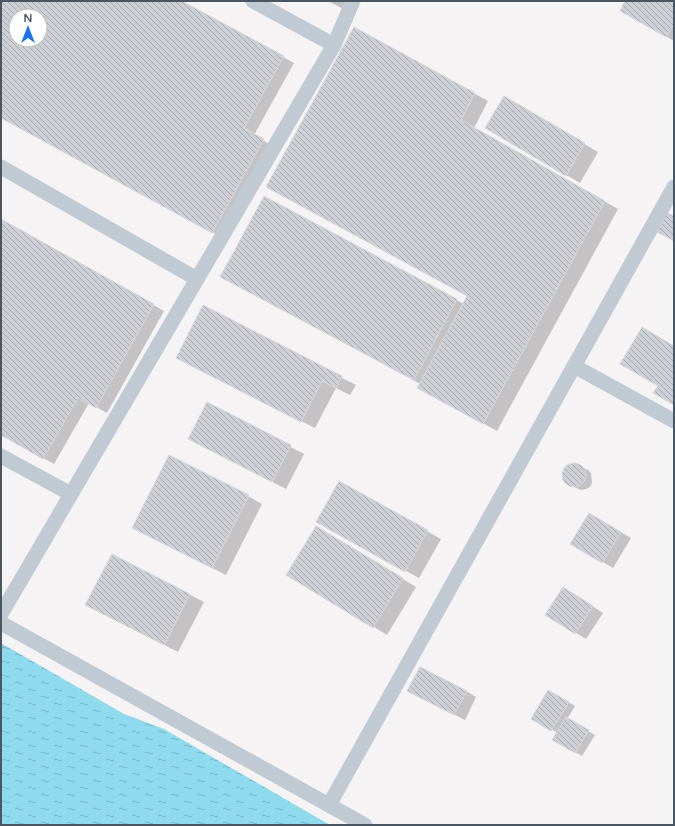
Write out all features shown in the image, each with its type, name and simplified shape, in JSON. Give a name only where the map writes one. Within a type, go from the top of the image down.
[{"type":"street","points":[[253,1],[334,45]]},
{"type":"street","points":[[1,614],[334,45],[353,1]]},
{"type":"street","points":[[1,167],[197,279]]},
{"type":"street","points":[[329,805],[674,187]]},
{"type":"street","points":[[574,366],[674,421]]},
{"type":"street","points":[[1,456],[71,494]]},
{"type":"street","points":[[1,623],[365,825]]},
{"type":"water","points":[[1,643],[124,714],[164,729],[330,825],[1,825]]},
{"type":"building","points":[[1,1],[182,1],[284,56],[244,128],[264,139],[212,233],[1,118]]},
{"type":"building","points":[[625,1],[674,1],[674,24],[666,37],[620,11]]},
{"type":"building","points":[[354,27],[475,93],[461,120],[605,201],[483,424],[417,388],[467,296],[266,187]]},
{"type":"building","points":[[504,96],[585,143],[566,176],[485,128]]},
{"type":"building","points":[[264,196],[457,299],[414,380],[220,277]]},
{"type":"building","points":[[665,212],[674,216],[674,241],[655,231]]},
{"type":"building","points":[[1,219],[154,304],[96,408],[78,398],[43,459],[1,435]]},
{"type":"building","points":[[203,305],[342,376],[336,388],[322,381],[301,422],[176,358]]},
{"type":"building","points":[[642,327],[674,346],[674,405],[653,393],[658,386],[620,364]]},
{"type":"building","points":[[207,402],[291,445],[272,482],[188,439]]},
{"type":"building","points":[[169,455],[249,495],[212,568],[132,528]]},
{"type":"building","points":[[574,463],[579,464],[585,470],[585,480],[579,486],[574,487],[569,486],[563,480],[562,475],[563,470],[569,464]]},
{"type":"building","points":[[339,481],[428,530],[405,572],[316,522]]},
{"type":"building","points":[[589,513],[621,532],[602,563],[570,544]]},
{"type":"building","points":[[316,526],[403,578],[373,628],[286,575]]},
{"type":"building","points":[[112,554],[190,594],[164,645],[85,605]]},
{"type":"building","points":[[563,587],[593,606],[575,634],[545,615]]},
{"type":"building","points":[[420,667],[467,691],[454,715],[407,691]]},
{"type":"building","points":[[548,690],[569,702],[551,731],[531,719]]},
{"type":"building","points":[[566,717],[589,730],[575,753],[552,740]]}]
